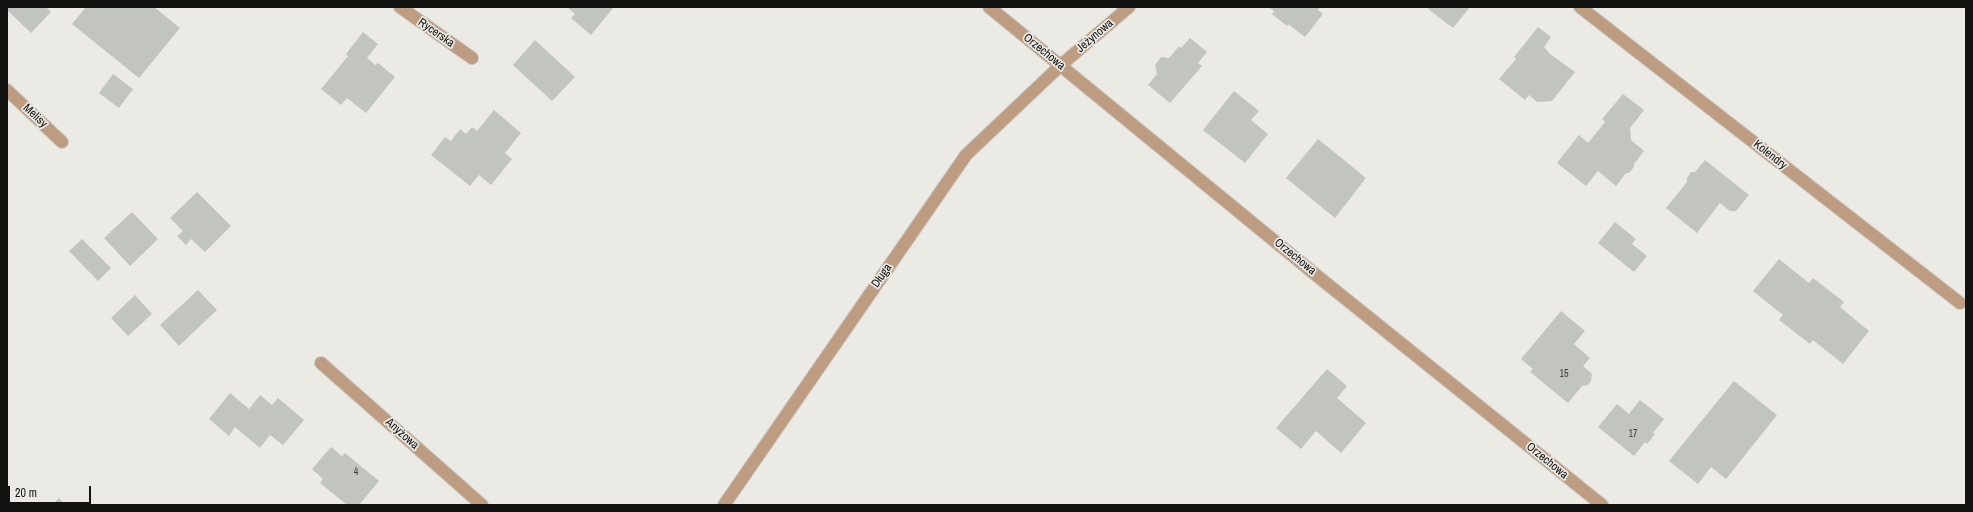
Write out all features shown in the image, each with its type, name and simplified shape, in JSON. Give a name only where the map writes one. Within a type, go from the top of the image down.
[{"type":"street","name":"Rycerska","points":[[400,7],[472,58]]},
{"type":"street","name":"Orzechowa","points":[[989,7],[1316,275],[1602,505]]},
{"type":"street","name":"Jeżynowa","points":[[1061,66],[1129,7]]},
{"type":"street","name":"Kolendry","points":[[1580,7],[1960,304]]},
{"type":"street","name":"Długa","points":[[724,505],[966,155],[1061,66]]},
{"type":"street","name":"Melisy","points":[[7,90],[62,142]]},
{"type":"street","name":"Anyżowa","points":[[321,363],[482,505]]},
{"type":"building","points":[[7,7],[46,7],[51,12],[31,33],[7,10]]},
{"type":"building","points":[[86,7],[154,7],[180,28],[139,78],[72,24]]},
{"type":"building","points":[[567,7],[614,7],[591,35],[571,18],[575,14]]},
{"type":"building","points":[[1269,7],[1320,7],[1318,10],[1323,14],[1305,37],[1288,24],[1287,26],[1272,14],[1274,11]]},
{"type":"building","points":[[1430,7],[1470,7],[1453,28],[1428,9]]},
{"type":"building","points":[[1538,27],[1551,37],[1544,47],[1550,54],[1575,72],[1552,101],[1537,102],[1529,95],[1525,100],[1499,79],[1516,59],[1514,57]]},
{"type":"building","points":[[363,32],[378,44],[367,58],[375,65],[378,63],[395,77],[366,113],[347,98],[341,105],[321,89],[348,56],[346,54]]},
{"type":"building","points":[[1190,38],[1207,52],[1198,63],[1202,66],[1170,103],[1148,85],[1157,74],[1155,65],[1161,57],[1169,58],[1179,46],[1181,48]]},
{"type":"building","points":[[535,40],[575,77],[552,101],[513,65]]},
{"type":"building","points":[[113,74],[133,89],[119,108],[99,93]]},
{"type":"building","points":[[1234,91],[1259,111],[1251,120],[1268,134],[1245,163],[1203,130]]},
{"type":"building","points":[[1623,94],[1644,110],[1630,128],[1631,140],[1644,151],[1634,164],[1634,167],[1629,173],[1626,173],[1616,186],[1598,171],[1586,186],[1557,163],[1579,135],[1588,143],[1605,122],[1602,119]]},
{"type":"building","points":[[494,110],[521,133],[505,153],[512,159],[491,185],[479,175],[470,186],[431,155],[445,137],[451,141],[460,129],[466,134],[472,127],[477,131]]},
{"type":"building","points":[[1318,139],[1366,178],[1335,218],[1286,178]]},
{"type":"building","points":[[1705,160],[1749,195],[1736,211],[1730,211],[1720,203],[1697,233],[1666,208],[1687,182],[1687,178],[1691,172],[1695,172]]},
{"type":"building","points":[[197,192],[231,226],[205,252],[191,239],[186,245],[177,236],[183,231],[170,218]]},
{"type":"building","points":[[132,212],[158,239],[130,266],[104,238]]},
{"type":"building","points":[[1615,222],[1636,239],[1632,244],[1647,256],[1634,272],[1598,243]]},
{"type":"building","points":[[82,239],[111,268],[98,281],[69,251]]},
{"type":"building","points":[[1779,259],[1809,283],[1813,278],[1844,302],[1840,307],[1869,331],[1843,364],[1813,340],[1810,344],[1779,320],[1783,315],[1753,291]]},
{"type":"building","points":[[198,290],[217,310],[179,346],[160,325]]},
{"type":"building","points":[[135,295],[152,314],[128,336],[111,318]]},
{"type":"building","points":[[1561,311],[1585,331],[1574,344],[1590,358],[1583,366],[1592,374],[1591,381],[1588,385],[1582,386],[1568,403],[1530,372],[1533,369],[1521,359]]},
{"type":"building","points":[[1327,369],[1347,386],[1337,398],[1366,423],[1341,453],[1316,431],[1301,449],[1276,428]]},
{"type":"building","points":[[1734,381],[1777,415],[1726,479],[1711,467],[1698,484],[1669,461]]},
{"type":"building","points":[[230,393],[249,409],[260,395],[272,405],[278,398],[304,420],[283,445],[270,435],[260,448],[235,427],[229,436],[209,419]]},
{"type":"building","points":[[1640,400],[1664,419],[1653,433],[1655,434],[1647,444],[1645,442],[1634,456],[1598,427],[1617,404],[1629,414]]},
{"type":"building","points":[[331,447],[342,456],[345,453],[379,481],[359,505],[347,505],[320,483],[323,479],[312,469]]},
{"type":"building","points":[[59,498],[66,505],[52,505]]}]
